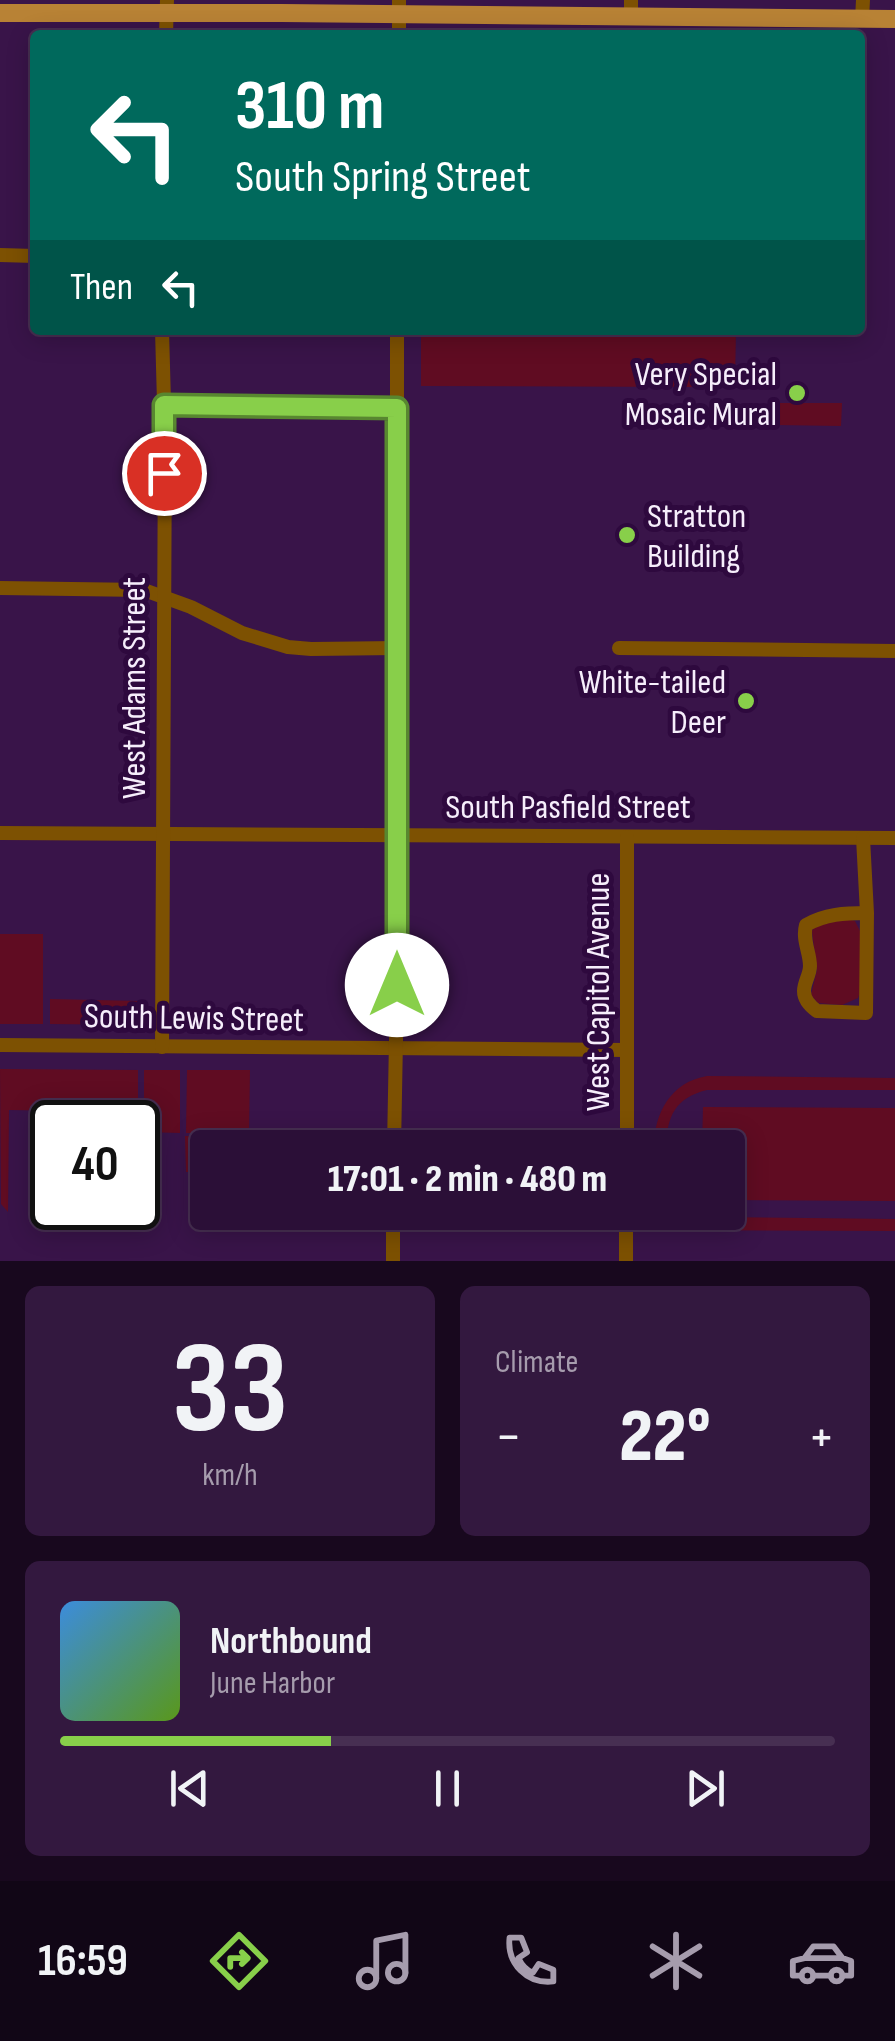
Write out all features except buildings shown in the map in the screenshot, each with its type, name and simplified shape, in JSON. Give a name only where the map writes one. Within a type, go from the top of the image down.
[{"type":"main road","points":[[0,13],[167,7],[862,9],[895,19]]},
{"type":"street","points":[[0,255],[30,256]]},
{"type":"street","name":"West Adams Street","points":[[162,335],[162,1047]]},
{"type":"street","points":[[394,1130],[397,335]]},
{"type":"street","points":[[164,405],[397,408]]},
{"type":"street","points":[[0,588],[148,591],[242,633],[288,647],[398,648]]},
{"type":"street","points":[[619,648],[895,650]]},
{"type":"street","name":"South Pasfield Street","points":[[0,832],[895,838]]},
{"type":"street","name":"West Capitol Avenue","points":[[626,1130],[627,836]]},
{"type":"street","points":[[863,838],[867,913],[866,1014],[817,1011],[809,1004],[804,990],[811,963],[804,937],[806,925],[843,913],[867,913]]},
{"type":"street","name":"South Lewis Street","points":[[0,1045],[627,1050]]},
{"type":"street","points":[[393,1230],[393,1261]]},
{"type":"street","points":[[626,1230],[626,1261]]},
{"type":"shaded area","points":[[421,335],[736,335],[735,382],[695,381],[695,387],[421,386]]},
{"type":"shaded area","points":[[776,403],[842,403],[841,426],[775,425]]},
{"type":"shaded area","points":[[855,921],[861,933],[861,990],[858,998],[842,1005],[818,1003],[811,995],[817,970],[812,931],[815,926]]},
{"type":"shaded area","points":[[0,934],[43,934],[43,1024],[0,1024]]},
{"type":"shaded area","points":[[50,999],[139,1001],[139,1025],[50,1024]]},
{"type":"shaded area","points":[[0,1069],[138,1070],[138,1100],[30,1100],[30,1110],[9,1110],[8,1212],[1,1204]]},
{"type":"shaded area","points":[[144,1070],[180,1070],[180,1133],[160,1132],[160,1100],[144,1100]]},
{"type":"shaded area","points":[[187,1070],[250,1070],[249,1130],[186,1133]]},
{"type":"shaded area","points":[[895,1078],[895,1090],[707,1090],[680,1103],[668,1130],[656,1130],[667,1101],[694,1079]]},
{"type":"shaded area","points":[[703,1107],[895,1108],[895,1201],[745,1200],[745,1130],[702,1130]]},
{"type":"shaded area","points":[[185,1136],[190,1136],[190,1172],[186,1172]]},
{"type":"shaded area","points":[[745,1217],[895,1219],[895,1231],[665,1230],[745,1230]]},
{"type":"place","name":"Very Special Mosaic Mural","points":[[797,393]]},
{"type":"place","name":"Stratton Building","points":[[627,535]]},
{"type":"place","name":"White-tailed Deer","points":[[746,701]]},
{"type":"route","points":[[164,473],[164,405],[397,408],[397,985]]}]
